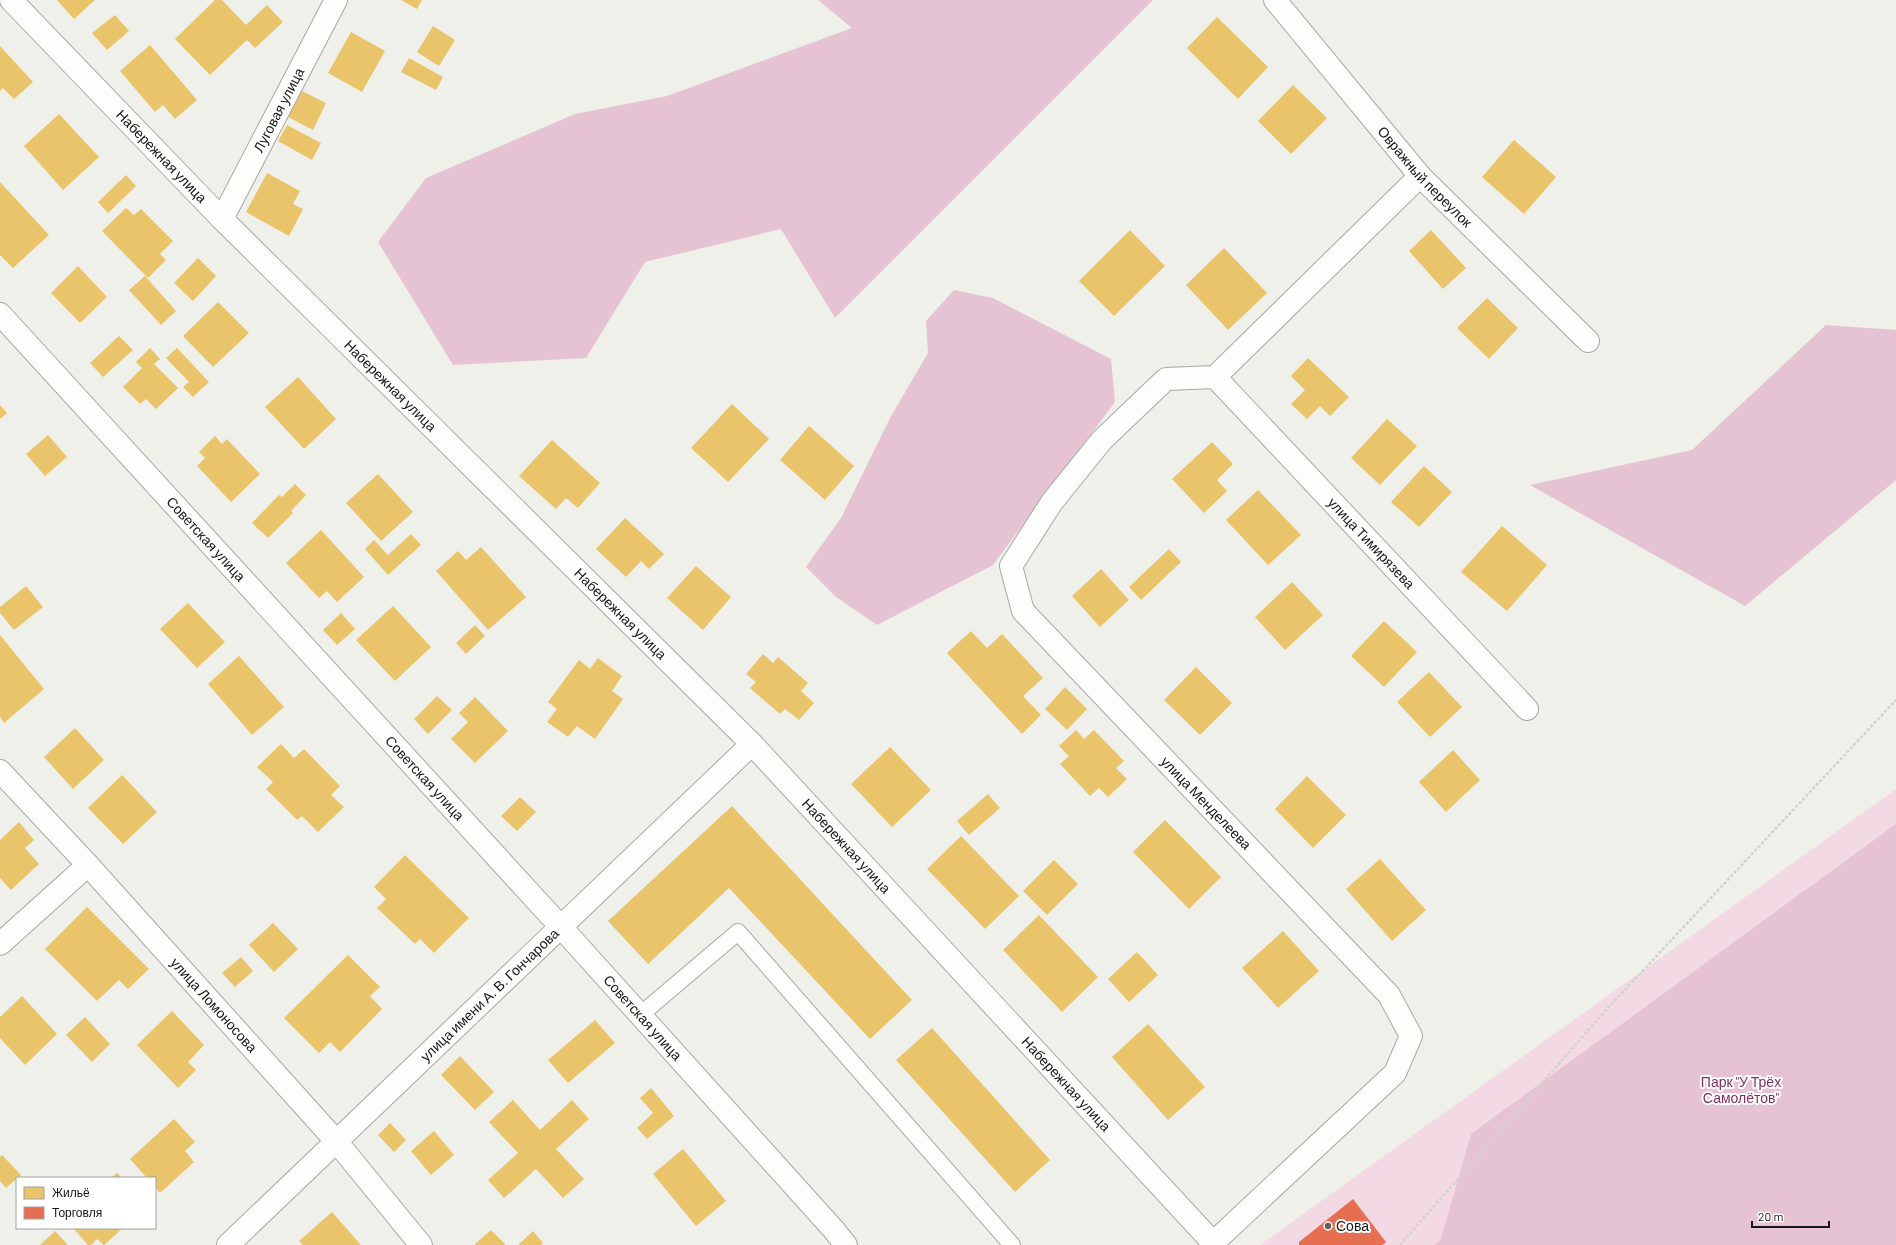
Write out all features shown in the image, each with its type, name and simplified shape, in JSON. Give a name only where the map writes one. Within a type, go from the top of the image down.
[{"type":"street","name":"Набережная улица","points":[[11,0],[222,219],[752,744],[1214,1244]]},
{"type":"street","name":"Овражный переулок","points":[[1275,0],[1420,176],[1588,341]]},
{"type":"street","name":"Луговая улица","points":[[222,219],[327,4]]},
{"type":"street","points":[[1215,377],[1420,176]]},
{"type":"street","name":"Советская улица","points":[[0,314],[640,1014],[846,1245]]},
{"type":"street","name":"улица Менделеева","points":[[1214,1244],[1395,1073],[1411,1036],[1389,995],[1022,611],[1011,566],[1052,502],[1098,446],[1166,379],[1215,377]]},
{"type":"street","name":"улица Тимирязева","points":[[1215,377],[1527,709]]},
{"type":"street","name":"улица имени А. В. Гончарова","points":[[228,1245],[752,744]]},
{"type":"street","name":"улица Ломоносова","points":[[0,771],[88,865],[336,1141],[421,1245]]},
{"type":"street","points":[[0,944],[88,865]]},
{"type":"lane","points":[[640,1014],[738,932],[1012,1245]]},
{"type":"path","points":[[1400,1245],[1606,1010],[1896,700]]},
{"type":"green space","points":[[818,0],[1153,0],[835,318],[781,229],[645,262],[586,358],[453,365],[378,242],[426,178],[575,114],[667,96],[852,28]]},
{"type":"green space","points":[[954,290],[993,298],[1111,359],[1115,402],[993,565],[877,625],[836,597],[806,567],[841,518],[890,418],[928,353],[926,321]]},
{"type":"green space","points":[[1826,325],[1896,330],[1896,480],[1745,606],[1530,485],[1692,450]]},
{"type":"green space","name":"Парк \"У Трёх Самолётов\"","points":[[1896,789],[1896,1245],[1260,1245]]},
{"type":"green space","name":"Парк \"У Трёх Самолётов\"","points":[[1896,824],[1896,1245],[1434,1245],[1441,1239],[1471,1134]]},
{"type":"building: Жильё","points":[[57,0],[95,0],[74,19]]},
{"type":"building: Жильё","points":[[215,0],[222,0],[246,25],[267,5],[283,22],[255,48],[247,40],[210,75],[175,39]]},
{"type":"building: Жильё","points":[[401,0],[422,0],[417,9]]},
{"type":"building: Жильё","points":[[115,15],[129,31],[107,50],[92,33]]},
{"type":"building: Жильё","points":[[1217,17],[1268,67],[1238,99],[1187,48]]},
{"type":"building: Жильё","points":[[433,26],[455,40],[439,66],[417,52]]},
{"type":"building: Жильё","points":[[351,32],[385,51],[362,92],[328,73]]},
{"type":"building: Жильё","points":[[150,45],[197,100],[175,119],[163,105],[155,112],[120,71]]},
{"type":"building: Жильё","points":[[0,46],[33,82],[14,99],[3,88],[0,91]]},
{"type":"building: Жильё","points":[[409,58],[443,77],[436,90],[401,72]]},
{"type":"building: Жильё","points":[[1293,85],[1327,118],[1291,154],[1258,121]]},
{"type":"building: Жильё","points":[[302,91],[326,103],[313,130],[288,117]]},
{"type":"building: Жильё","points":[[59,114],[99,157],[63,190],[24,146]]},
{"type":"building: Жильё","points":[[287,125],[321,143],[312,160],[278,141]]},
{"type":"building: Жильё","points":[[1514,140],[1556,177],[1524,214],[1482,177]]},
{"type":"building: Жильё","points":[[267,173],[300,191],[293,204],[303,209],[289,236],[246,212]]},
{"type":"building: Жильё","points":[[126,175],[136,186],[108,213],[98,202]]},
{"type":"building: Жильё","points":[[0,182],[49,235],[13,268],[0,255]]},
{"type":"building: Жильё","points":[[126,208],[134,215],[141,209],[173,241],[160,254],[166,260],[148,278],[102,231]]},
{"type":"building: Жильё","points":[[1130,230],[1165,266],[1114,316],[1079,281]]},
{"type":"building: Жильё","points":[[1431,230],[1466,268],[1443,289],[1409,251]]},
{"type":"building: Жильё","points":[[1224,248],[1267,293],[1228,330],[1186,285]]},
{"type":"building: Жильё","points":[[198,258],[216,276],[193,301],[174,283]]},
{"type":"building: Жильё","points":[[78,266],[107,297],[80,323],[51,293]]},
{"type":"building: Жильё","points":[[145,276],[176,311],[161,325],[129,290]]},
{"type":"building: Жильё","points":[[1487,298],[1518,328],[1489,359],[1457,328]]},
{"type":"building: Жильё","points":[[218,302],[249,333],[213,367],[183,336]]},
{"type":"building: Жильё","points":[[119,336],[133,350],[103,377],[90,363]]},
{"type":"building: Жильё","points":[[150,348],[160,359],[154,364],[178,388],[156,409],[146,399],[140,404],[123,387],[142,368],[136,362]]},
{"type":"building: Жильё","points":[[177,348],[209,382],[193,397],[183,387],[189,382],[166,358]]},
{"type":"building: Жильё","points":[[1308,358],[1349,397],[1330,416],[1320,406],[1307,419],[1291,404],[1305,390],[1291,376]]},
{"type":"building: Жильё","points":[[298,377],[336,419],[304,449],[265,407]]},
{"type":"building: Жильё","points":[[732,404],[769,439],[728,482],[691,448]]},
{"type":"building: Жильё","points":[[0,405],[7,413],[0,419]]},
{"type":"building: Жильё","points":[[1387,419],[1417,446],[1380,485],[1351,458]]},
{"type":"building: Жильё","points":[[809,426],[854,466],[825,500],[780,460]]},
{"type":"building: Жильё","points":[[48,435],[67,457],[45,476],[26,454]]},
{"type":"building: Жильё","points":[[215,436],[222,444],[227,439],[260,474],[231,502],[197,466],[205,458],[199,452]]},
{"type":"building: Жильё","points":[[552,440],[600,483],[578,508],[566,498],[556,509],[519,476]]},
{"type":"building: Жильё","points":[[1212,442],[1233,464],[1217,480],[1227,491],[1204,513],[1172,479]]},
{"type":"building: Жильё","points":[[1424,466],[1452,492],[1419,527],[1391,502]]},
{"type":"building: Жильё","points":[[378,474],[413,512],[381,541],[346,503]]},
{"type":"building: Жильё","points":[[295,484],[306,495],[291,511],[293,513],[268,538],[252,523],[279,495],[282,497]]},
{"type":"building: Жильё","points":[[1258,490],[1301,535],[1268,565],[1226,520]]},
{"type":"building: Жильё","points":[[625,518],[664,554],[649,569],[641,561],[626,577],[596,549]]},
{"type":"building: Жильё","points":[[1502,526],[1547,565],[1507,611],[1461,572]]},
{"type":"building: Жильё","points":[[321,530],[364,577],[337,602],[327,591],[319,598],[286,563]]},
{"type":"building: Жильё","points":[[411,534],[421,545],[388,575],[365,549],[374,540],[388,555]]},
{"type":"building: Жильё","points":[[481,547],[526,597],[488,630],[436,571],[458,551],[466,560]]},
{"type":"building: Жильё","points":[[1169,549],[1181,562],[1141,600],[1129,587]]},
{"type":"building: Жильё","points":[[696,566],[731,597],[703,630],[667,598]]},
{"type":"building: Жильё","points":[[1101,569],[1129,600],[1100,627],[1072,596]]},
{"type":"building: Жильё","points":[[1292,582],[1323,615],[1285,650],[1255,617]]},
{"type":"building: Жильё","points":[[26,586],[43,607],[14,630],[0,613],[0,607]]},
{"type":"building: Жильё","points":[[188,603],[225,642],[197,668],[160,629]]},
{"type":"building: Жильё","points":[[393,606],[431,647],[395,681],[356,640]]},
{"type":"building: Жильё","points":[[341,613],[355,629],[337,645],[323,630]]},
{"type":"building: Жильё","points":[[1384,621],[1417,652],[1384,687],[1351,656]]},
{"type":"building: Жильё","points":[[475,625],[485,636],[466,654],[456,643]]},
{"type":"building: Жильё","points":[[971,631],[987,648],[1002,634],[1043,678],[1023,696],[1041,715],[1022,734],[947,653]]},
{"type":"building: Жильё","points":[[0,635],[44,689],[4,723],[0,717]]},
{"type":"building: Жильё","points":[[763,654],[773,663],[778,657],[808,683],[801,691],[814,703],[799,720],[785,709],[780,714],[750,688],[756,682],[746,674]]},
{"type":"building: Жильё","points":[[239,656],[284,707],[252,735],[208,684]]},
{"type":"building: Жильё","points":[[598,658],[622,676],[612,691],[623,699],[595,739],[577,726],[568,737],[547,722],[557,709],[548,702],[579,660],[590,669]]},
{"type":"building: Жильё","points":[[1196,667],[1232,703],[1200,735],[1164,700]]},
{"type":"building: Жильё","points":[[1429,672],[1462,707],[1430,737],[1397,702]]},
{"type":"building: Жильё","points":[[1065,687],[1087,709],[1067,730],[1045,709]]},
{"type":"building: Жильё","points":[[437,696],[452,710],[428,734],[414,719]]},
{"type":"building: Жильё","points":[[475,697],[508,731],[475,763],[451,739],[468,722],[459,713]]},
{"type":"building: Жильё","points":[[75,728],[104,760],[73,789],[44,757]]},
{"type":"building: Жильё","points":[[1076,730],[1084,739],[1094,730],[1124,761],[1116,768],[1127,779],[1108,797],[1099,788],[1090,796],[1060,764],[1069,756],[1059,746]]},
{"type":"building: Жильё","points":[[281,744],[294,758],[304,749],[340,786],[331,795],[344,807],[318,832],[302,816],[297,820],[266,789],[273,782],[257,767]]},
{"type":"building: Жильё","points":[[890,747],[931,790],[892,827],[851,784]]},
{"type":"building: Жильё","points":[[1453,750],[1480,780],[1446,812],[1419,782]]},
{"type":"building: Жильё","points":[[122,775],[157,812],[123,844],[88,808]]},
{"type":"building: Жильё","points":[[1307,776],[1346,815],[1313,848],[1275,809]]},
{"type":"building: Жильё","points":[[988,794],[1000,808],[969,835],[957,821]]},
{"type":"building: Жильё","points":[[520,797],[536,812],[517,831],[501,816]]},
{"type":"building: Жильё","points":[[732,806],[912,1000],[870,1039],[729,888],[648,964],[608,921]]},
{"type":"building: Жильё","points":[[1165,820],[1221,877],[1189,909],[1133,852]]},
{"type":"building: Жильё","points":[[19,822],[34,840],[25,848],[39,864],[11,890],[0,878],[0,840]]},
{"type":"building: Жильё","points":[[961,836],[1019,896],[985,929],[927,869]]},
{"type":"building: Жильё","points":[[405,855],[469,918],[434,953],[420,939],[415,944],[377,908],[386,899],[374,887]]},
{"type":"building: Жильё","points":[[1380,859],[1426,910],[1392,941],[1346,889]]},
{"type":"building: Жильё","points":[[1054,860],[1078,884],[1047,915],[1023,891]]},
{"type":"building: Жильё","points":[[87,907],[149,969],[128,989],[119,980],[97,1001],[45,949]]},
{"type":"building: Жильё","points":[[1039,915],[1098,977],[1062,1012],[1003,950]]},
{"type":"building: Жильё","points":[[273,923],[298,949],[274,972],[249,945]]},
{"type":"building: Жильё","points":[[1283,931],[1319,971],[1278,1008],[1242,968]]},
{"type":"building: Жильё","points":[[1137,952],[1158,975],[1129,1002],[1108,979]]},
{"type":"building: Жильё","points":[[348,955],[380,987],[370,996],[382,1009],[340,1052],[330,1042],[319,1053],[284,1018]]},
{"type":"building: Жильё","points":[[241,957],[253,971],[235,987],[222,973]]},
{"type":"building: Жильё","points":[[22,996],[57,1034],[25,1065],[0,1038],[0,1017]]},
{"type":"building: Жильё","points":[[172,1011],[204,1045],[188,1062],[196,1070],[178,1088],[137,1045]]},
{"type":"building: Жильё","points":[[85,1017],[110,1044],[92,1062],[66,1035]]},
{"type":"building: Жильё","points":[[595,1020],[615,1043],[568,1083],[548,1060]]},
{"type":"building: Жильё","points":[[1148,1024],[1205,1087],[1168,1120],[1112,1057]]},
{"type":"building: Жильё","points":[[932,1028],[1050,1160],[1015,1192],[896,1060]]},
{"type":"building: Жильё","points":[[460,1056],[494,1092],[475,1110],[441,1075]]},
{"type":"building: Жильё","points":[[651,1088],[674,1116],[647,1139],[637,1128],[653,1113],[640,1098]]},
{"type":"building: Жильё","points":[[513,1100],[540,1130],[572,1100],[589,1119],[556,1149],[584,1179],[563,1198],[536,1169],[504,1198],[488,1180],[518,1153],[489,1122]]},
{"type":"building: Жильё","points":[[174,1119],[195,1142],[185,1151],[194,1162],[160,1193],[156,1188],[156,1177],[146,1177],[130,1159]]},
{"type":"building: Жильё","points":[[390,1123],[406,1140],[394,1152],[378,1135]]},
{"type":"building: Жильё","points":[[434,1131],[454,1155],[431,1175],[411,1151]]},
{"type":"building: Жильё","points":[[683,1149],[726,1201],[696,1226],[653,1174]]},
{"type":"building: Жильё","points":[[2,1155],[21,1175],[16,1177],[16,1179],[6,1188],[0,1181],[0,1157]]},
{"type":"building: Жильё","points":[[117,1173],[121,1177],[112,1177]]},
{"type":"building: Жильё","points":[[332,1212],[361,1245],[303,1245],[299,1241]]},
{"type":"building: Жильё","points":[[74,1229],[122,1229],[104,1245],[97,1239],[91,1245],[88,1245]]},
{"type":"building: Жильё","points":[[491,1230],[506,1245],[474,1245]]},
{"type":"building: Жильё","points":[[55,1231],[68,1245],[40,1245]]},
{"type":"building: Жильё","points":[[533,1231],[543,1243],[541,1245],[518,1245]]},
{"type":"building: Торговля","points":[[1353,1199],[1386,1242],[1382,1245],[1299,1245],[1299,1242]]},
{"type":"place","name":"Сова","points":[[1328,1226]]}]
